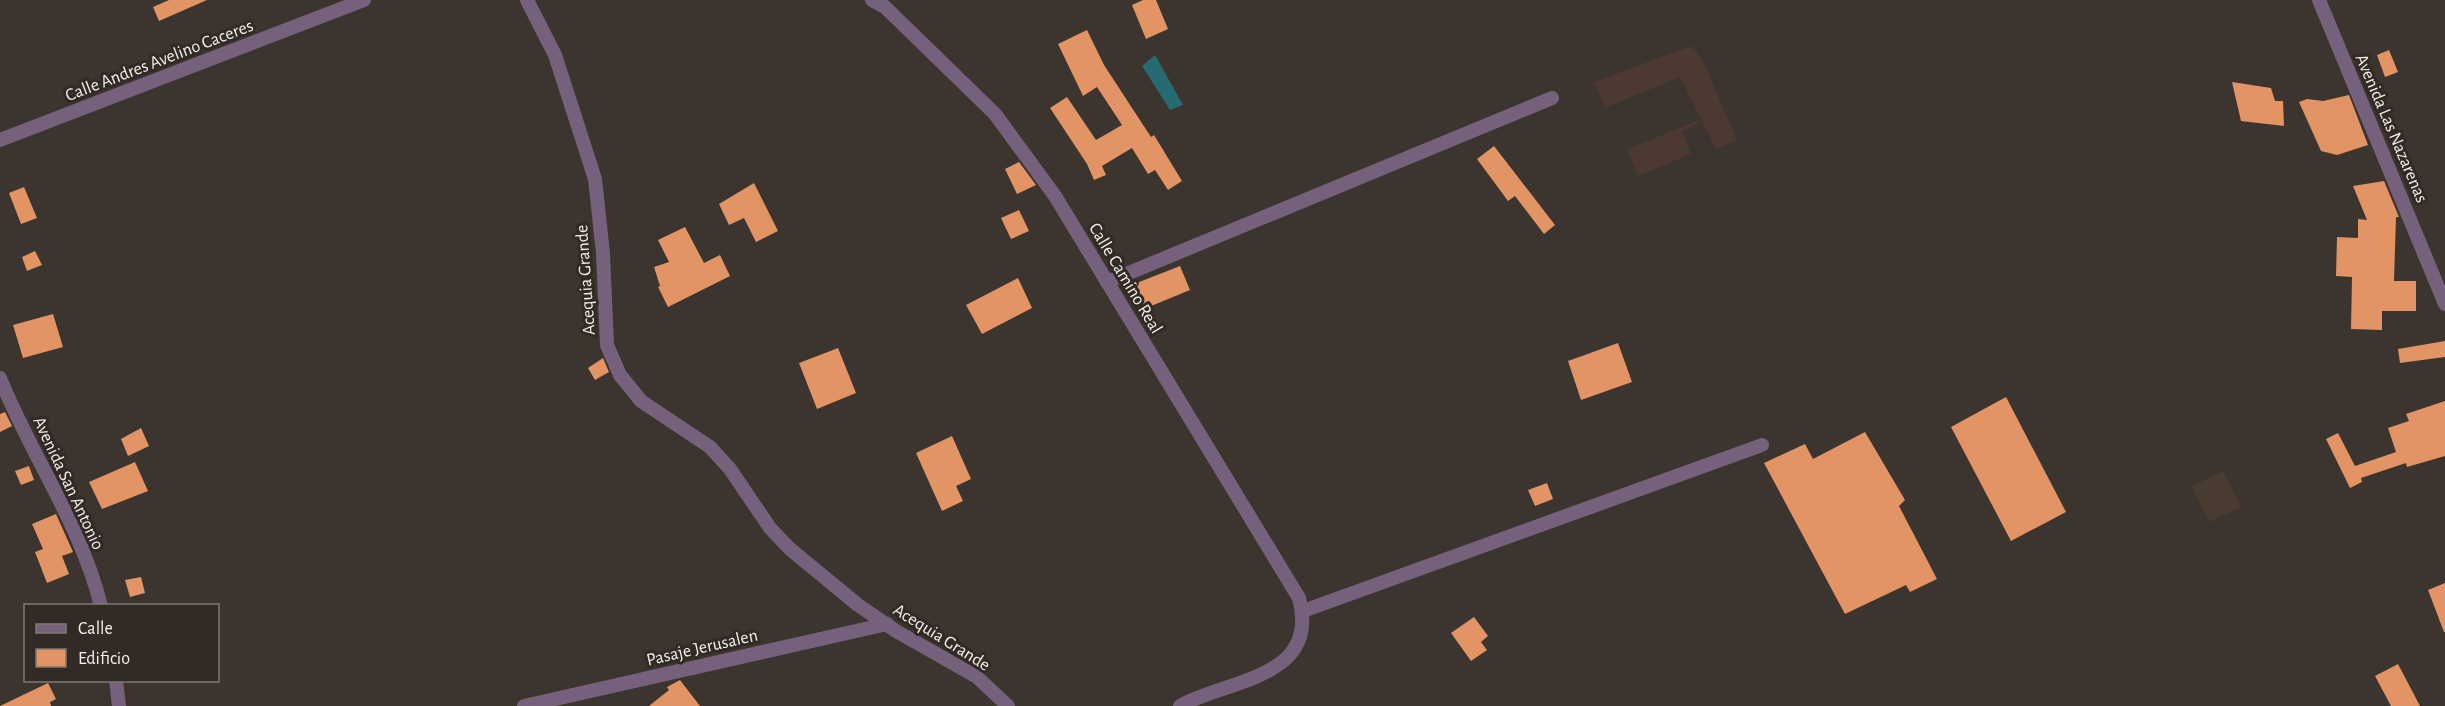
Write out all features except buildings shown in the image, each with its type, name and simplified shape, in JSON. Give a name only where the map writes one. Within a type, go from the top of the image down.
[{"type":"street","name":"Calle Andres Avelino Caceres","points":[[0,140],[364,0]]},
{"type":"street","name":"Acequia Grande","points":[[527,0],[555,55],[595,180],[603,253],[607,345],[620,375],[641,401],[668,422],[710,447],[730,469],[770,528],[790,549],[886,624],[977,677],[1008,706]]},
{"type":"street","name":"Calle Camino Real","points":[[872,0],[885,7],[995,114],[1055,196],[1299,598],[1303,611]]},
{"type":"street","name":"Avenida Las Nazarenas","points":[[2319,0],[2445,304]]},
{"type":"street","points":[[1107,282],[1552,98]]},
{"type":"street","name":"Avenida San Antonio","points":[[0,378],[67,518],[94,581],[100,604]]},
{"type":"street","points":[[1180,706],[1191,699],[1264,675],[1282,662],[1297,644],[1303,626],[1303,611],[1762,445]]},
{"type":"street","name":"Pasaje Jerusalen","points":[[525,706],[886,624]]},
{"type":"street","points":[[116,682],[119,706]]},
{"type":"shaded area","points":[[1691,46],[1702,59],[1737,140],[1716,149],[1680,77],[1605,108],[1594,82]]},
{"type":"shaded area","points":[[1699,120],[1700,123],[1682,131],[1691,154],[1638,176],[1627,149]]},
{"type":"shaded area","points":[[2223,471],[2241,507],[2209,522],[2192,486]]},
{"type":"water","points":[[1155,55],[1183,105],[1170,110],[1142,66]]}]
